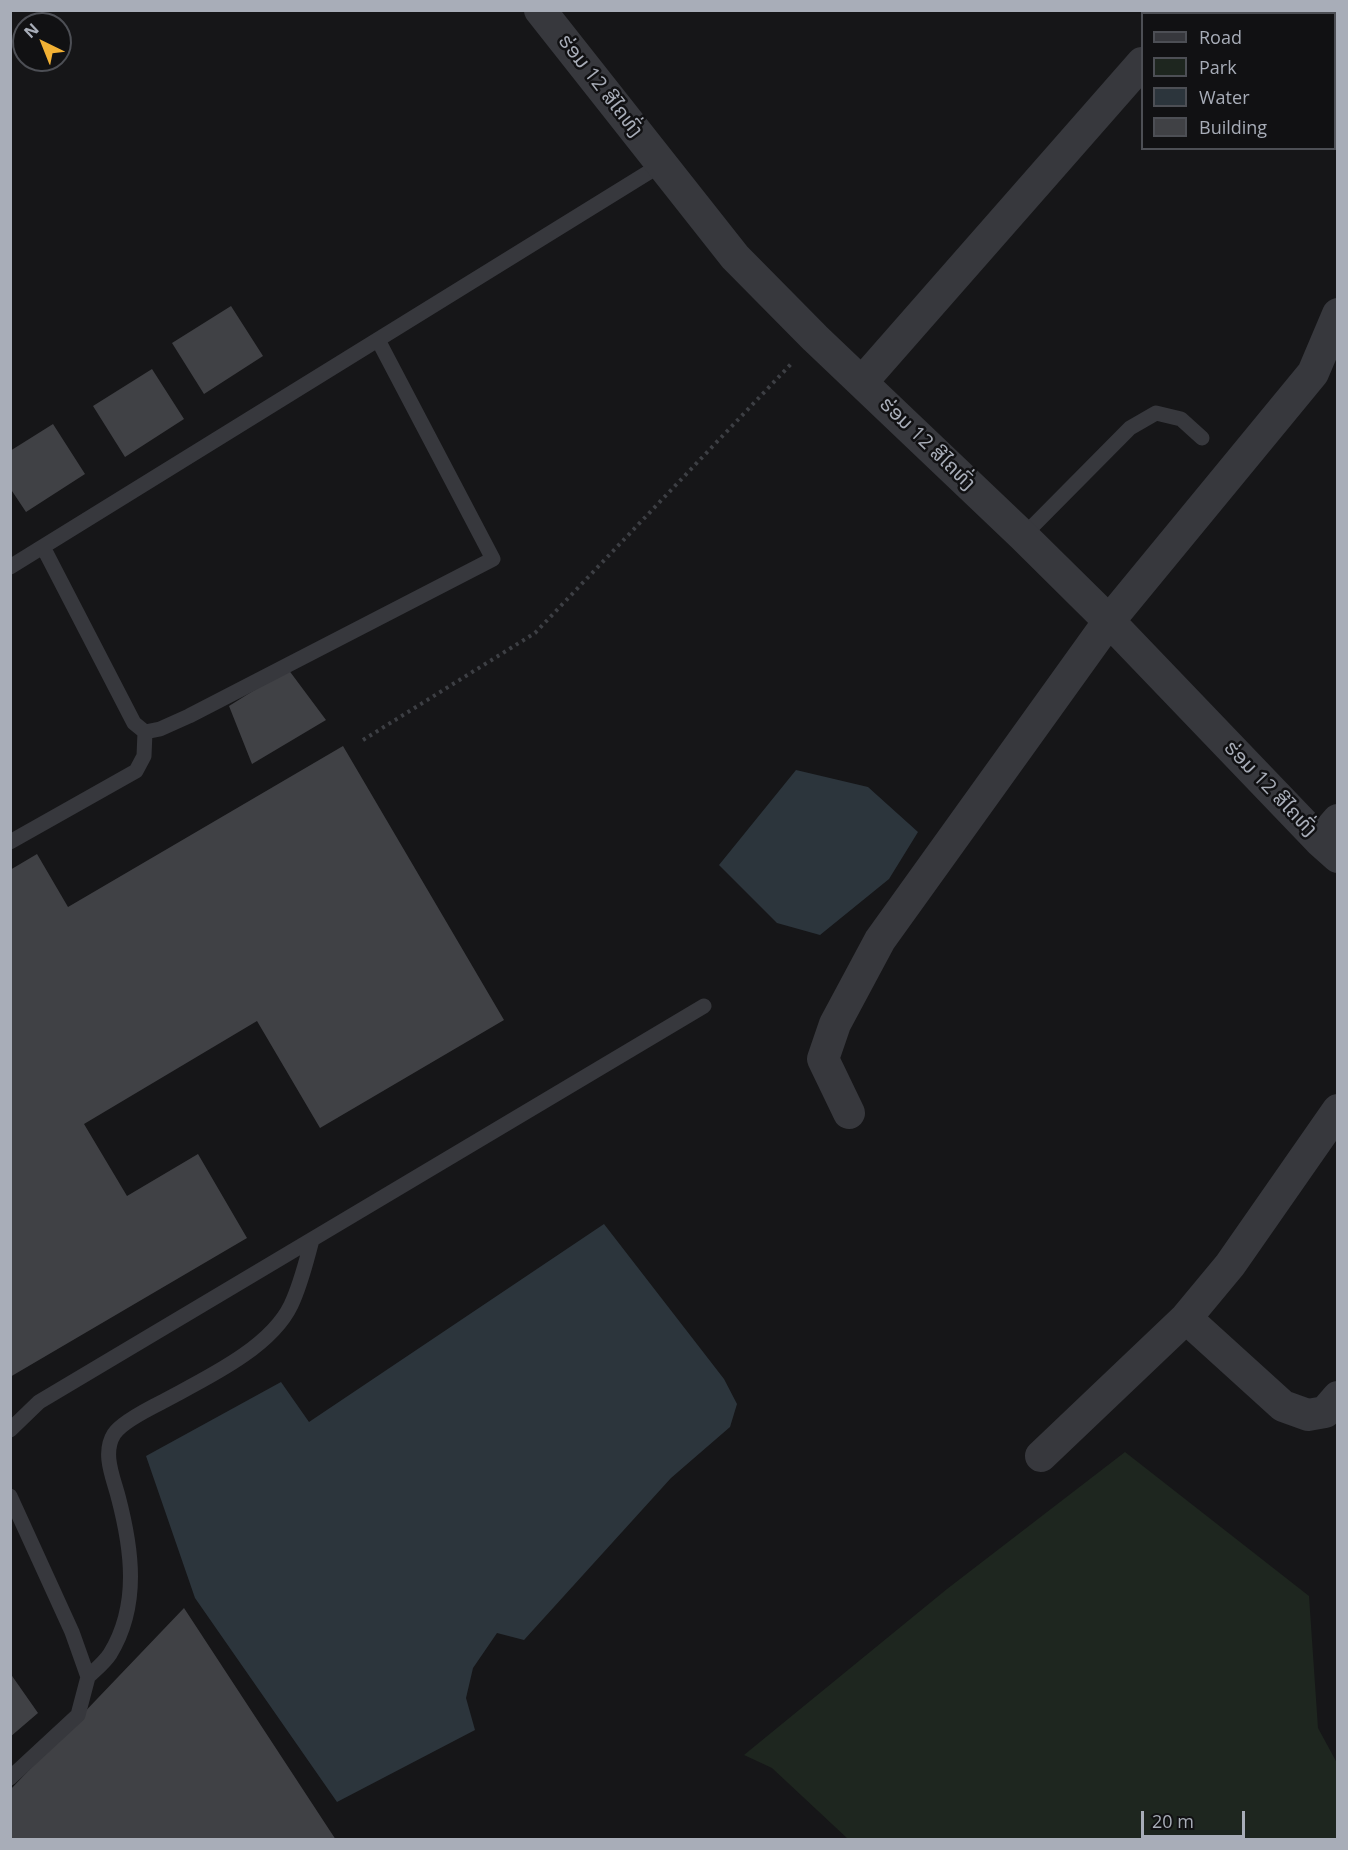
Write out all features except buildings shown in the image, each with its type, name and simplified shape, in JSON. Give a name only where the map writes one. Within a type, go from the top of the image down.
[{"type":"street","name":"ຮ່ອມ 12 ສີໄຄທົ່ງ","points":[[540,10],[735,257],[815,338],[1023,536],[1332,839]]},
{"type":"street","points":[[862,382],[1141,65]]},
{"type":"street","points":[[849,1113],[823,1059],[836,1024],[880,940],[1108,621],[1313,373],[1338,314]]},
{"type":"street","points":[[1041,1456],[1186,1318],[1230,1265],[1338,1110]]},
{"type":"street","points":[[1186,1318],[1283,1406],[1308,1415],[1325,1412],[1338,1396]]},
{"type":"lane","points":[[10,567],[662,164]]},
{"type":"lane","points":[[145,732],[160,729],[189,716],[493,559],[378,340]]},
{"type":"lane","points":[[1023,536],[1130,428],[1156,413],[1181,419],[1202,438]]},
{"type":"lane","points":[[43,547],[134,723],[145,732]]},
{"type":"lane","points":[[10,842],[136,771],[144,756],[145,732]]},
{"type":"lane","points":[[10,1430],[39,1402],[704,1006]]},
{"type":"lane","points":[[10,1778],[78,1715],[88,1677],[109,1656],[123,1626],[132,1590],[125,1523],[109,1462],[114,1433],[138,1415],[239,1358],[273,1331],[291,1306],[301,1281],[312,1240]]},
{"type":"lane","points":[[10,1496],[72,1632],[88,1677]]},
{"type":"path","points":[[363,740],[536,633],[815,338]]},
{"type":"green space","points":[[1125,1452],[1309,1596],[1318,1728],[1337,1763],[1337,1839],[848,1839],[772,1768],[744,1755],[947,1589]]},
{"type":"water","points":[[796,770],[868,787],[918,832],[889,879],[820,935],[777,923],[719,865]]},
{"type":"water","points":[[604,1224],[724,1379],[737,1404],[730,1427],[671,1478],[524,1640],[497,1633],[473,1668],[466,1698],[475,1730],[337,1802],[195,1598],[146,1456],[281,1382],[309,1422]]}]
